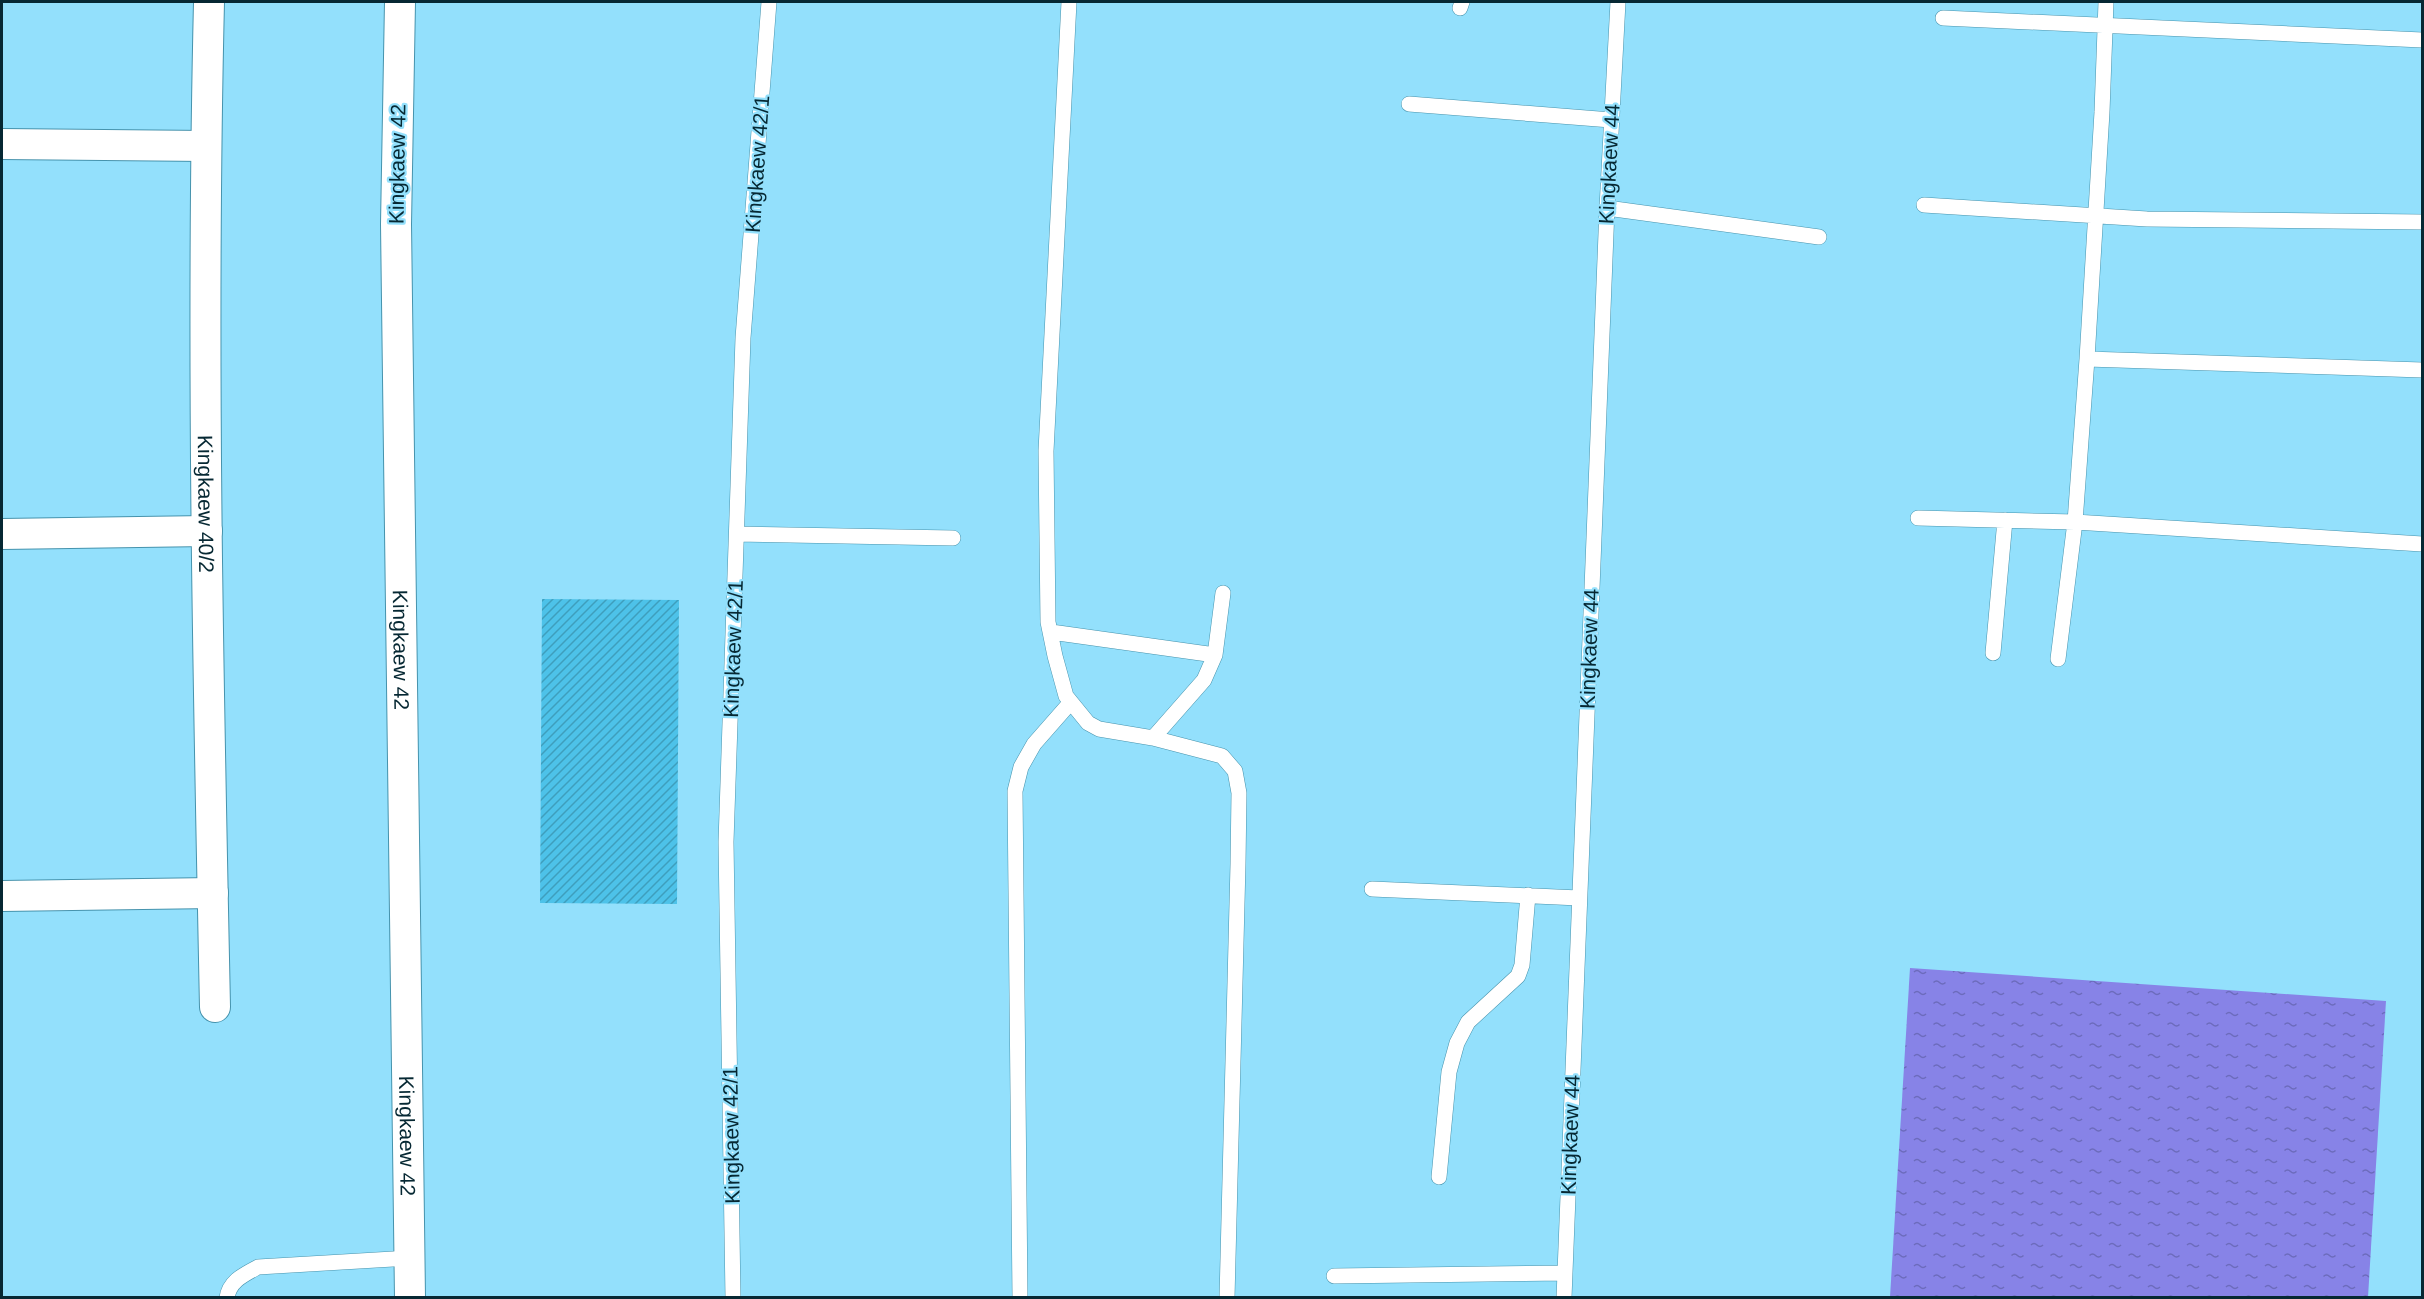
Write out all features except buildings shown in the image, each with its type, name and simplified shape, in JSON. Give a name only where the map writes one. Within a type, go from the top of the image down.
[{"type":"street","name":"Kingkaew 40/2","points":[[209,2],[206,146],[207,531],[215,1007]]},
{"type":"street","name":"Kingkaew 42","points":[[400,2],[396,224],[410,1298]]},
{"type":"street","points":[[2,144],[206,146]]},
{"type":"street","points":[[2,534],[207,531]]},
{"type":"street","points":[[2,896],[213,893]]},
{"type":"lane","name":"Kingkaew 42/1","points":[[733,1298],[726,842],[743,338],[769,2]]},
{"type":"lane","points":[[1069,2],[1046,451],[1048,622],[1055,656],[1070,703],[1088,723],[1099,729],[1153,738],[1222,756],[1234,771],[1239,793],[1227,1298]]},
{"type":"lane","name":"Kingkaew 44","points":[[1564,1298],[1607,208],[1618,2]]},
{"type":"lane","points":[[2058,659],[2075,522],[2087,359],[2097,216],[2106,2]]},
{"type":"lane","points":[[1943,18],[2422,40]]},
{"type":"lane","points":[[1409,104],[1611,120]]},
{"type":"lane","points":[[1924,205],[2147,219],[2422,222]]},
{"type":"lane","points":[[1607,208],[1819,237]]},
{"type":"lane","points":[[2087,359],[2422,370]]},
{"type":"lane","points":[[1918,518],[2075,522],[2422,544]]},
{"type":"lane","points":[[1993,653],[2005,520]]},
{"type":"lane","points":[[737,534],[952,538]]},
{"type":"lane","points":[[1153,738],[1204,680],[1215,655],[1223,593]]},
{"type":"lane","points":[[1051,632],[1215,655]]},
{"type":"lane","points":[[1020,1298],[1015,791],[1021,767],[1034,744],[1070,703]]},
{"type":"lane","points":[[1372,889],[1579,898]]},
{"type":"lane","points":[[1439,1177],[1449,1072],[1457,1043],[1468,1022],[1518,976],[1522,965],[1528,895]]},
{"type":"lane","points":[[227,1298],[228,1292],[238,1277],[258,1267],[410,1258]]},
{"type":"lane","points":[[1334,1276],[1565,1273]]},
{"type":"water","points":[[1910,968],[2386,1001],[2368,1297],[1890,1297]]}]
